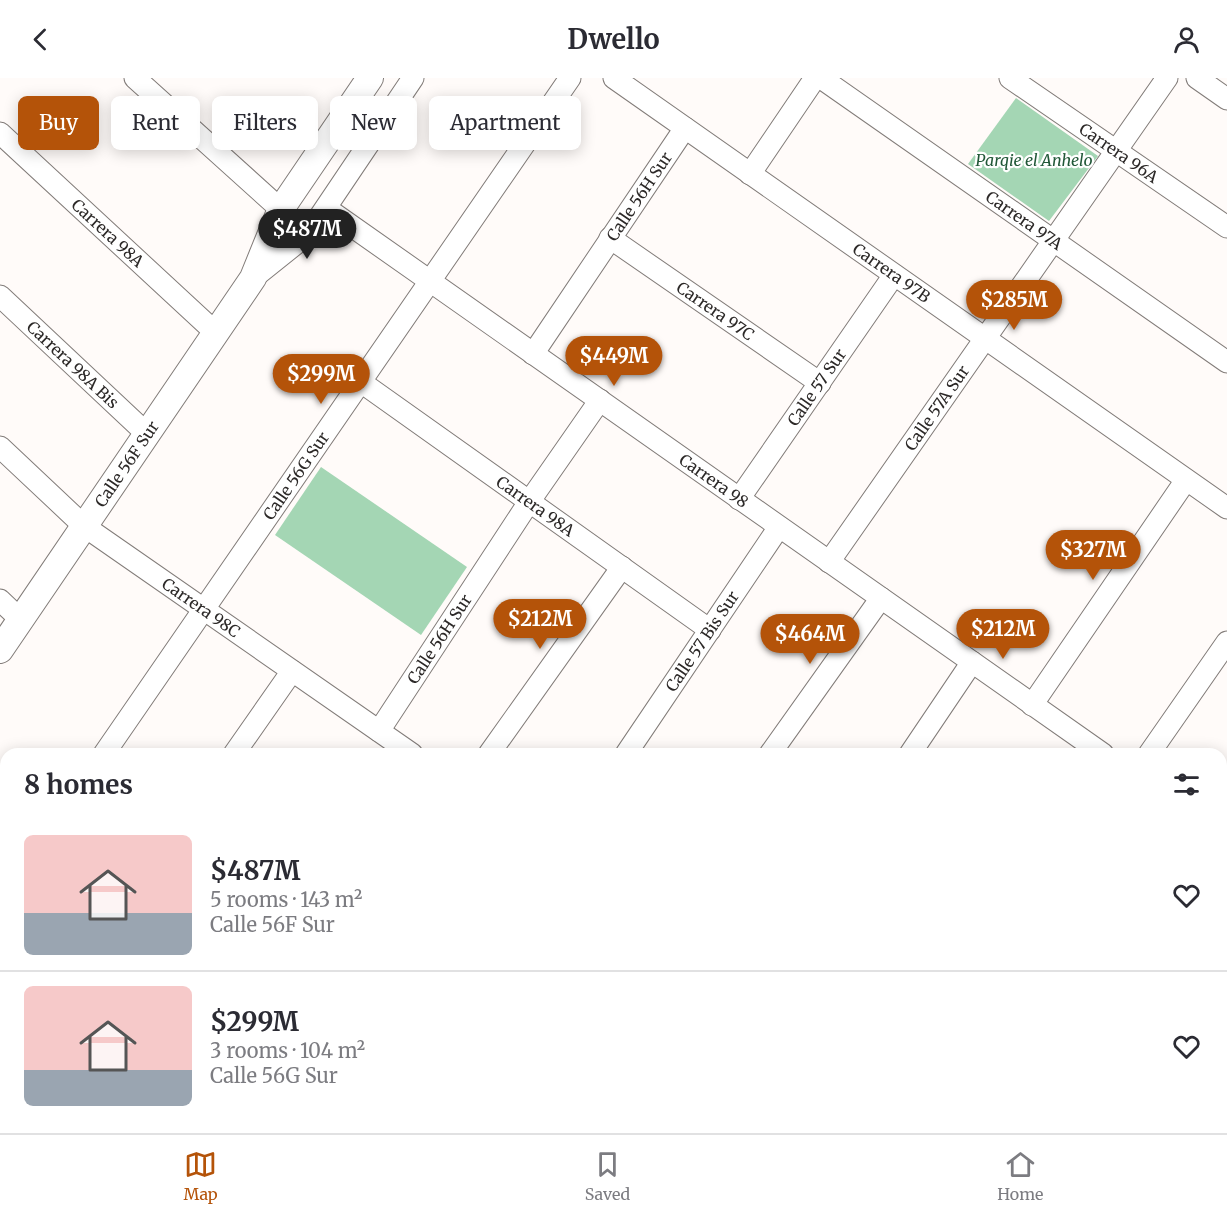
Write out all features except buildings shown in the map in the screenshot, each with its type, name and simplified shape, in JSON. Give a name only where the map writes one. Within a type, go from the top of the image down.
[{"type":"street","points":[[135,78],[308,234]]},
{"type":"street","name":"Calle 56F Sur","points":[[0,650],[254,278],[281,209],[370,78]]},
{"type":"street","name":"Calle 56F Sur","points":[[254,278],[308,234],[413,78]]},
{"type":"street","name":"Calle 56G Sur","points":[[108,748],[570,78]]},
{"type":"street","name":"Carrera 97B","points":[[614,78],[1227,508]]},
{"type":"street","points":[[750,174],[816,78]]},
{"type":"street","name":"Carrera 97A","points":[[821,78],[1227,362]]},
{"type":"street","name":"Carrera 96A","points":[[1010,78],[1227,227]]},
{"type":"street","name":"Calle 57A Sur","points":[[829,562],[1167,78]]},
{"type":"street","points":[[1197,78],[1227,99]]},
{"type":"street","name":"Calle 56H Sur","points":[[533,354],[685,128]]},
{"type":"street","name":"Carrera 98A","points":[[0,133],[216,333]]},
{"type":"street","name":"Carrera 98","points":[[326,208],[1094,748]]},
{"type":"street","name":"Carrera 97C","points":[[610,238],[820,383]]},
{"type":"street","name":"Calle 57 Sur","points":[[740,499],[894,275]]},
{"type":"street","name":"Carrera 98A Bis","points":[[0,296],[147,434]]},
{"type":"street","name":"Carrera 98A","points":[[361,382],[710,630]]},
{"type":"street","name":"Calle 56H Sur","points":[[379,731],[529,502],[600,400]]},
{"type":"street","name":"Carrera 98C","points":[[0,447],[84,526],[403,748]]},
{"type":"street","points":[[1032,705],[1186,480]]},
{"type":"street","name":"Calle 57 Bis Sur","points":[[630,748],[780,527]]},
{"type":"street","points":[[493,748],[622,567]]},
{"type":"street","points":[[774,748],[881,598]]},
{"type":"street","points":[[0,600],[21,620]]},
{"type":"street","points":[[1153,748],[1227,642]]},
{"type":"street","points":[[914,748],[972,662]]},
{"type":"street","points":[[238,748],[292,671]]},
{"type":"green space","name":"Parqie el Anhelo","points":[[1016,98],[1098,156],[1049,221],[968,164]]},
{"type":"green space","points":[[321,467],[467,567],[421,635],[275,535]]}]
